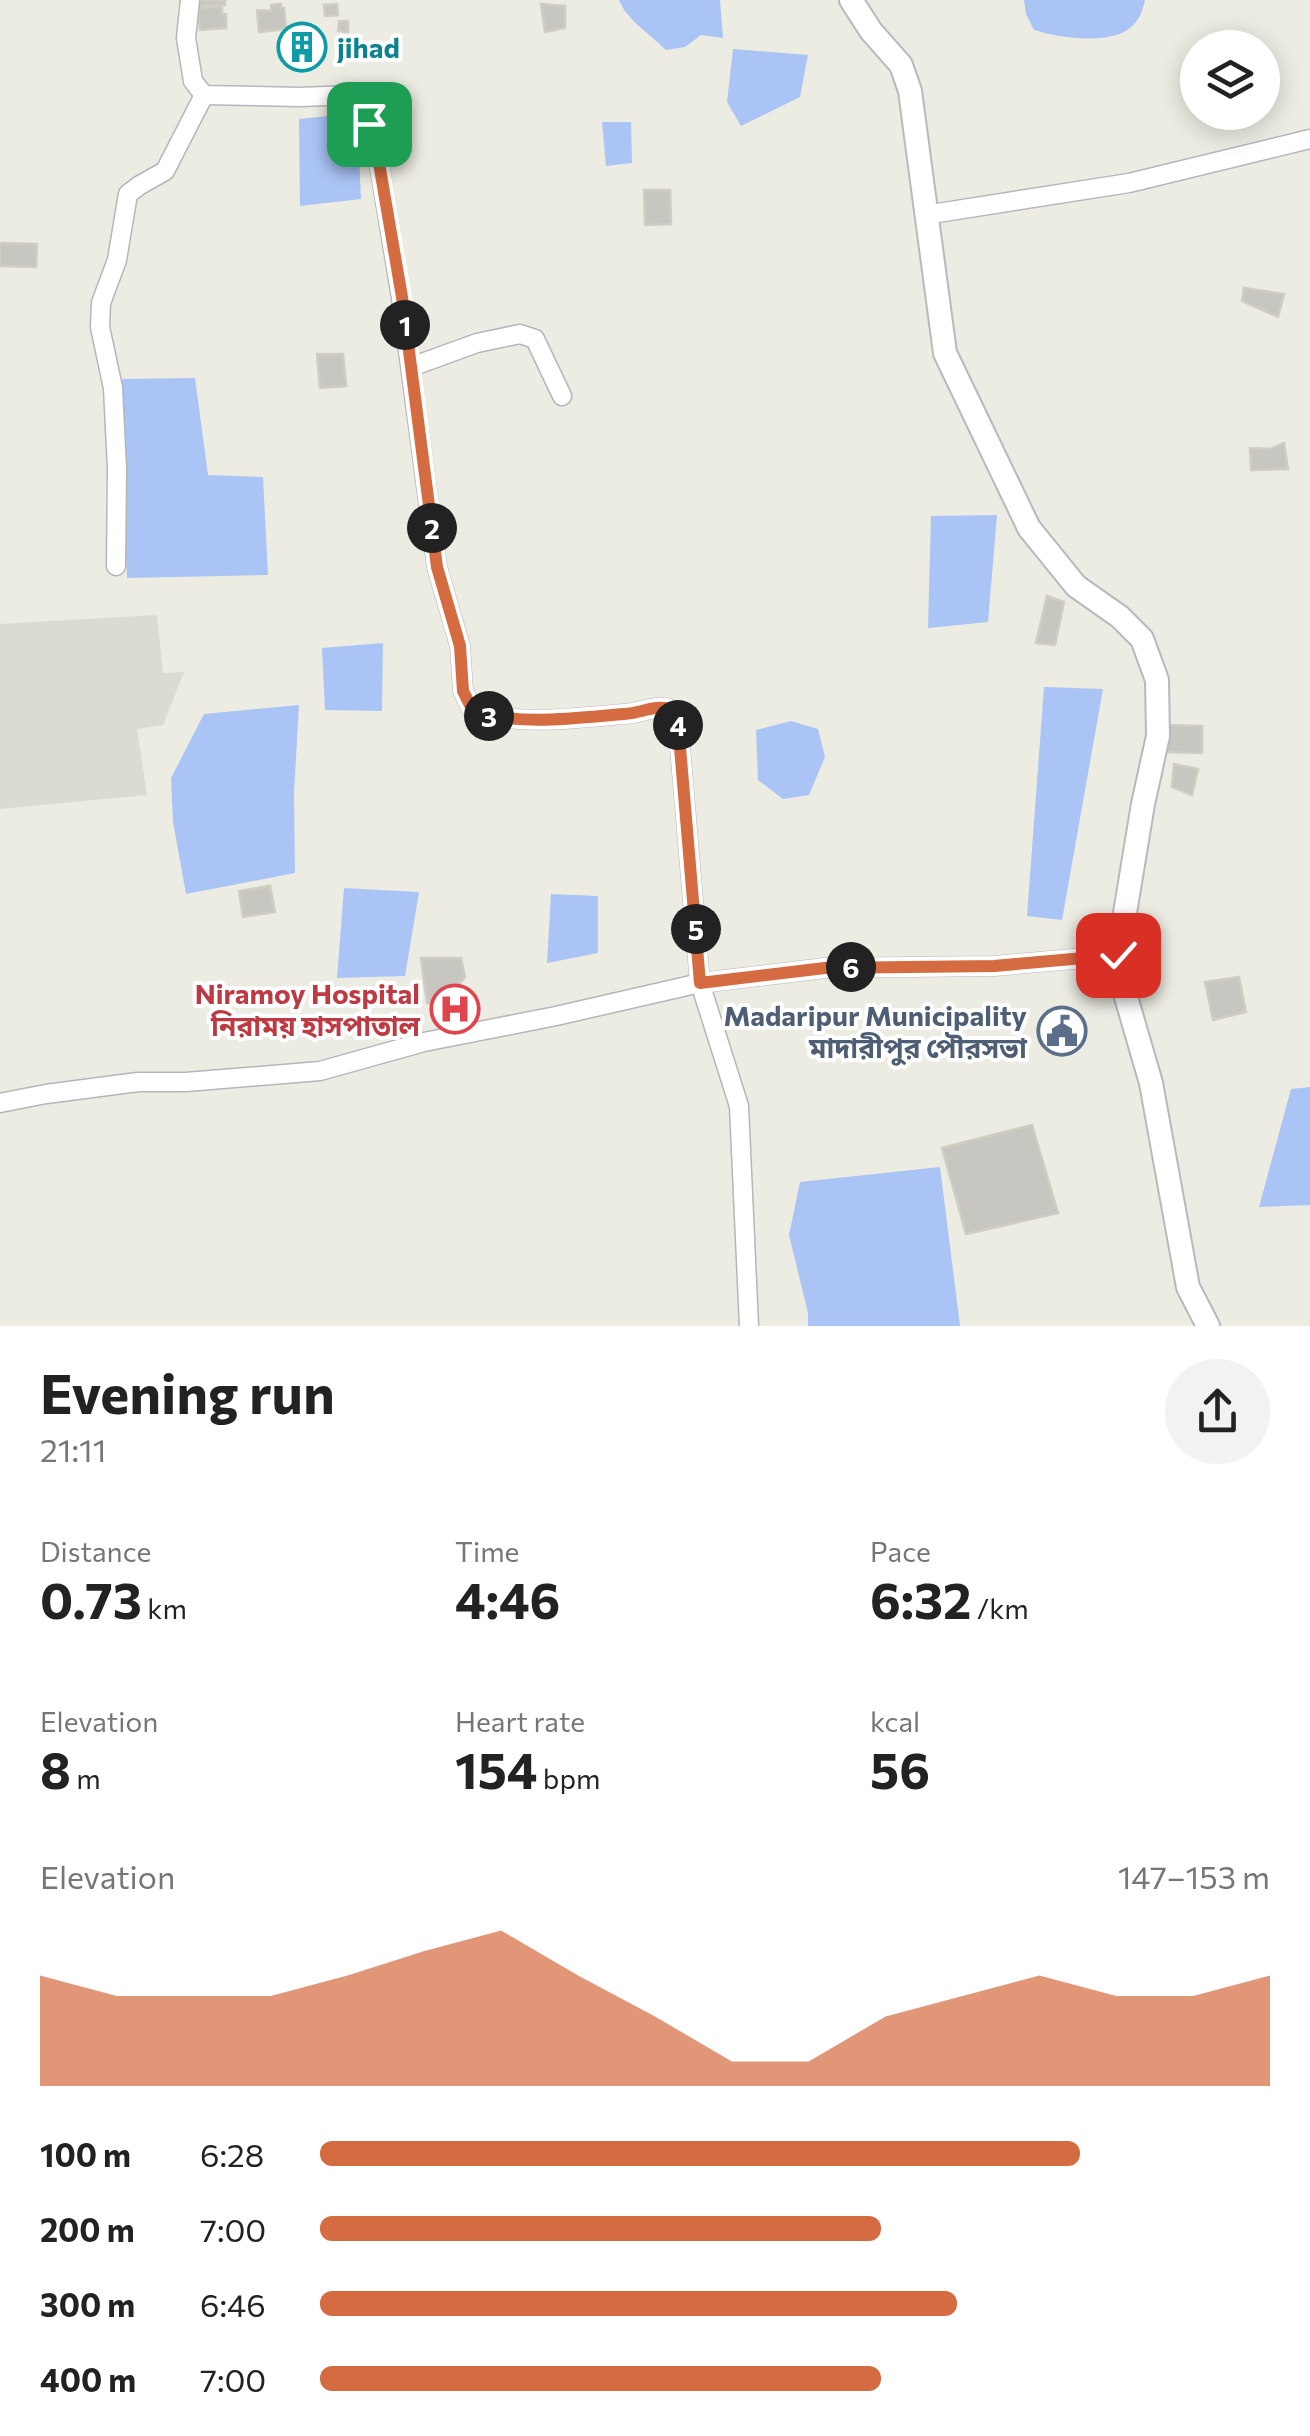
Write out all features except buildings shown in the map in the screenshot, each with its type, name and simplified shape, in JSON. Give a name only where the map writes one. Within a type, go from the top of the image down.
[{"type":"street","points":[[190,0],[186,38],[193,81],[204,95]]},
{"type":"street","points":[[851,0],[871,31],[902,65],[910,91],[945,353],[1029,528],[1076,586],[1142,639],[1157,680],[1158,736],[1118,955],[1119,973],[1151,1083],[1188,1287],[1208,1326]]},
{"type":"street","points":[[204,95],[354,95],[366,103],[391,229],[437,567],[460,646],[463,691],[473,711],[494,718],[630,714],[665,706],[677,712],[700,983],[739,1106],[750,1326]]},
{"type":"street","points":[[116,566],[118,469],[113,388],[100,327],[101,303],[116,260],[128,194],[165,171],[204,95]]},
{"type":"street","points":[[925,215],[1128,183],[1310,139]]},
{"type":"street","points":[[411,368],[477,343],[520,334],[535,340],[562,396]]},
{"type":"street","points":[[0,1103],[138,1082],[186,1082],[320,1070],[424,1042],[700,983],[825,968],[994,966],[1118,955]]},
{"type":"shaded area","points":[[157,615],[163,673],[184,672],[163,725],[137,729],[147,795],[0,809],[0,624]]},
{"type":"water","points":[[619,0],[720,0],[723,38],[701,35],[685,47],[666,50],[633,20]]},
{"type":"water","points":[[1024,0],[1145,0],[1130,28],[1110,37],[1084,38],[1034,30]]},
{"type":"water","points":[[733,49],[808,55],[800,97],[741,126],[727,102]]},
{"type":"water","points":[[357,113],[361,199],[300,206],[299,119]]},
{"type":"water","points":[[602,122],[631,122],[632,163],[606,166]]},
{"type":"water","points":[[195,378],[208,475],[263,477],[268,575],[127,578],[119,379]]},
{"type":"water","points":[[997,515],[988,622],[928,628],[931,516]]},
{"type":"water","points":[[383,643],[382,711],[325,710],[322,648]]},
{"type":"water","points":[[1044,687],[1103,689],[1062,920],[1027,916]]},
{"type":"water","points":[[299,705],[295,873],[186,894],[173,822],[171,778],[204,714]]},
{"type":"water","points":[[791,721],[818,729],[825,757],[809,795],[783,799],[758,780],[756,730]]},
{"type":"water","points":[[344,888],[419,892],[405,976],[337,978]]},
{"type":"water","points":[[551,894],[598,896],[598,953],[547,963]]},
{"type":"water","points":[[1310,1087],[1310,1205],[1259,1207],[1291,1089]]},
{"type":"water","points":[[940,1167],[960,1326],[808,1326],[789,1235],[800,1182]]},
{"type":"place","name":"jihad","points":[[302,47]]},
{"type":"place","name":"Niramoy Hospital নিরাময় হাসপাতাল","points":[[455,1009]]},
{"type":"place","name":"Madaripur Municipality মাদারীপুর পৌরসভা","points":[[1062,1031]]},
{"type":"route","points":[[369,124],[374,134],[402,297],[437,567],[460,646],[463,691],[473,711],[494,718],[630,714],[665,706],[677,712],[700,983],[825,968],[994,966],[1118,955]]}]
